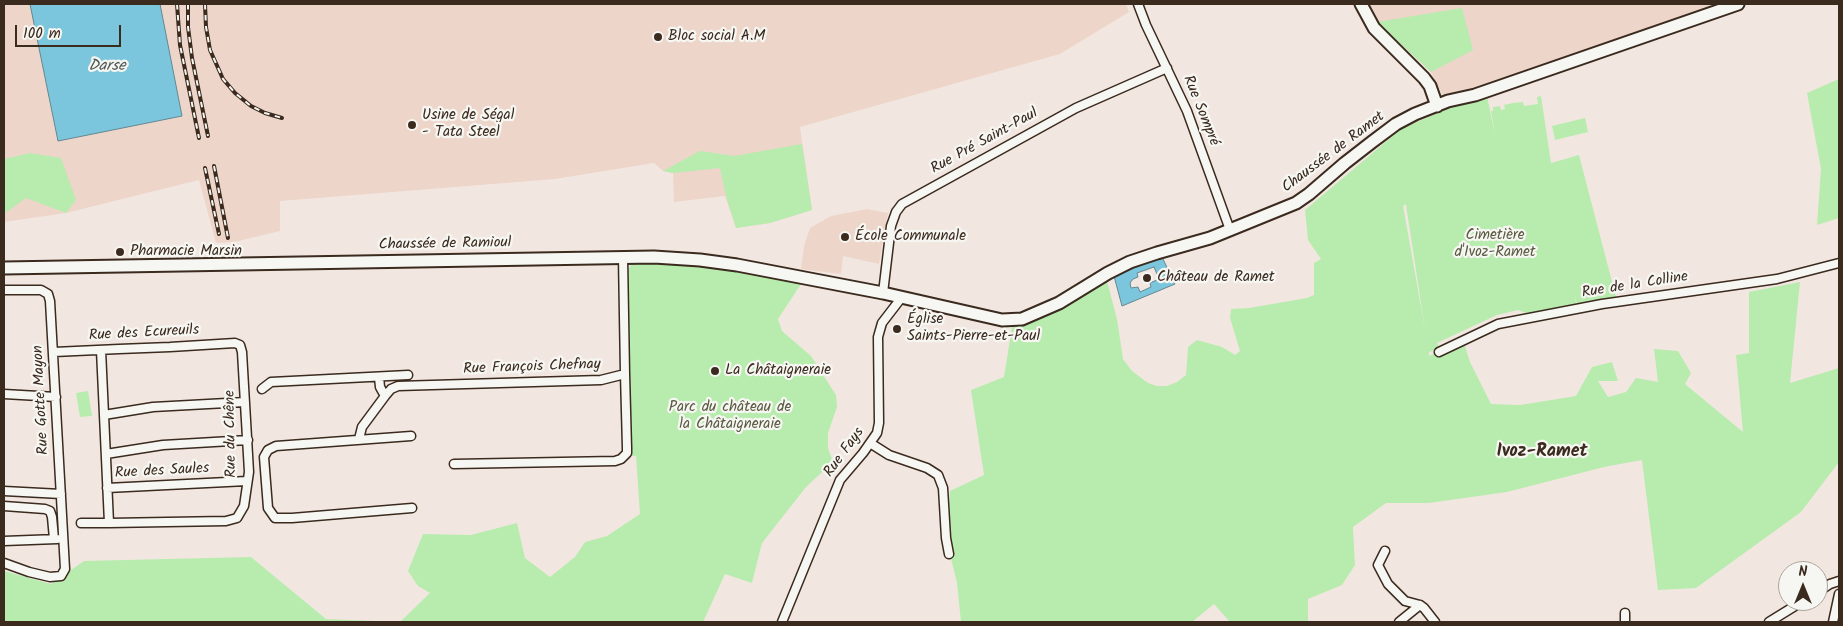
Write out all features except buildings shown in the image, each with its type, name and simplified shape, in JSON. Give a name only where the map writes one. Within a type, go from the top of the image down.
[{"type":"main road","points":[[1361,4],[1374,28],[1430,86],[1437,106]]},
{"type":"main road","name":"Chaussée de Ramet","points":[[902,298],[1002,320],[1022,319],[1059,303],[1130,262],[1204,240],[1296,203],[1396,124],[1415,114],[1448,101],[1475,95],[1738,4]]},
{"type":"main road","name":"Chaussée de Ramioul","points":[[4,268],[623,257],[672,258],[724,263],[883,293]]},
{"type":"main road","points":[[883,293],[902,298]]},
{"type":"street","name":"Rue Sompré","points":[[1138,4],[1187,111],[1230,230]]},
{"type":"street","name":"Rue Pré Saint-Paul","points":[[883,293],[891,226],[896,212],[902,204],[1076,108],[1168,69]]},
{"type":"street","points":[[454,464],[621,460],[627,448],[623,257]]},
{"type":"street","name":"Rue de la Colline","points":[[1439,352],[1498,324],[1602,304],[1777,279],[1839,262]]},
{"type":"street","name":"Rue Gotte Mayon","points":[[4,290],[41,290],[48,294],[54,352],[65,569],[61,576],[50,578],[4,563]]},
{"type":"street","name":"Rue Fays","points":[[782,622],[840,480],[877,433],[879,423],[878,337],[882,323],[902,298]]},
{"type":"street","name":"Rue des Ecureuils","points":[[54,352],[235,343]]},
{"type":"street","name":"Rue du Chêne","points":[[81,523],[232,520],[237,518],[241,512],[248,481],[249,466],[242,348],[235,343]]},
{"type":"street","points":[[100,350],[109,523]]},
{"type":"street","name":"Rue François Chefnay","points":[[359,439],[362,427],[385,396],[391,389],[402,385],[600,380],[625,374]]},
{"type":"street","points":[[262,389],[271,382],[408,375]]},
{"type":"street","points":[[379,377],[380,387],[385,396]]},
{"type":"street","points":[[4,394],[56,397]]},
{"type":"street","points":[[104,415],[153,407],[245,402]]},
{"type":"street","points":[[411,436],[276,446],[268,450],[264,458],[268,504],[271,514],[278,518],[412,508]]},
{"type":"street","points":[[106,454],[163,444],[248,440]]},
{"type":"street","points":[[870,443],[889,455],[927,468],[938,475],[943,488],[946,538],[949,554]]},
{"type":"street","name":"Rue des Saules","points":[[107,488],[248,481]]},
{"type":"street","points":[[4,492],[61,494]]},
{"type":"street","points":[[4,506],[50,511],[54,539]]},
{"type":"street","points":[[4,541],[64,540]]},
{"type":"street","points":[[1385,551],[1378,565],[1388,584],[1405,601],[1420,605],[1435,622]]},
{"type":"street","points":[[1832,622],[1839,594]]},
{"type":"street","points":[[1399,622],[1420,605]]},
{"type":"street","points":[[1769,622],[1787,611]]},
{"type":"street","points":[[1624,622],[1625,613]]},
{"type":"shaded area","points":[[4,4],[1126,4],[1129,12],[1060,54],[800,127],[812,210],[770,223],[736,228],[725,196],[674,202],[673,173],[663,171],[654,163],[555,179],[280,201],[280,231],[234,242],[216,243],[199,180],[66,213],[4,222]]},
{"type":"shaded area","points":[[1369,4],[1718,4],[1484,86],[1487,96],[1449,108],[1431,72],[1377,22]]},
{"type":"shaded area","name":"École Communale","points":[[867,209],[888,213],[879,264],[843,256],[841,274],[801,269],[804,246],[810,228],[831,216]]},
{"type":"green space","points":[[1462,8],[1473,50],[1431,72],[1377,22]]},
{"type":"green space","points":[[1839,79],[1839,218],[1817,225],[1821,169],[1807,93]]},
{"type":"green space","name":"Cimetière d'Ivoz-Ramet","points":[[1487,96],[1495,135],[1491,111],[1493,111],[1493,107],[1500,106],[1501,110],[1505,109],[1504,105],[1513,103],[1523,102],[1524,106],[1538,104],[1537,97],[1541,96],[1551,163],[1579,155],[1616,297],[1577,305],[1575,295],[1576,304],[1526,313],[1518,310],[1497,315],[1437,343],[1440,349],[1429,352],[1429,356],[1463,340],[1470,362],[1491,404],[1520,405],[1576,396],[1592,367],[1612,362],[1618,381],[1598,381],[1608,397],[1626,392],[1636,378],[1658,382],[1654,349],[1678,351],[1691,373],[1685,384],[1743,432],[1736,355],[1749,353],[1749,292],[1800,282],[1790,383],[1839,368],[1839,462],[1801,512],[1696,588],[1658,590],[1642,460],[1604,467],[1507,492],[1429,503],[1386,503],[1353,527],[1355,565],[1342,585],[1308,599],[1308,622],[1230,622],[1214,604],[1192,622],[961,622],[957,583],[946,538],[950,491],[984,475],[971,390],[1004,377],[1012,327],[1031,322],[1072,302],[1107,281],[1117,319],[1123,359],[1132,371],[1148,383],[1157,386],[1167,386],[1177,382],[1186,375],[1188,347],[1197,340],[1222,347],[1235,355],[1240,351],[1230,318],[1231,309],[1249,308],[1307,298],[1314,295],[1314,263],[1321,259],[1308,240],[1305,210],[1401,129],[1449,108]],"holes":[[[1406,204],[1425,329],[1403,206]]]},
{"type":"green space","points":[[1585,118],[1588,132],[1555,140],[1552,126]]},
{"type":"green space","points":[[802,144],[812,210],[770,223],[736,228],[720,168],[673,173],[663,171],[700,151],[734,156]]},
{"type":"green space","points":[[30,153],[61,158],[76,200],[66,213],[26,198],[4,214],[4,159]]},
{"type":"green space","name":"Parc du château de la Châtaigneraie","points":[[640,261],[696,263],[803,281],[778,319],[782,331],[811,356],[836,395],[837,407],[828,433],[828,448],[833,462],[806,487],[762,543],[752,583],[725,574],[703,622],[400,622],[430,593],[418,586],[408,571],[423,534],[471,535],[517,523],[525,558],[550,577],[575,557],[585,542],[607,536],[640,514],[636,456],[632,456],[626,273],[631,265]]},
{"type":"green space","points":[[88,391],[92,416],[80,417],[76,393]]},
{"type":"green space","points":[[251,557],[326,619],[400,622],[4,622],[4,571],[51,584],[84,561]]},
{"type":"water","name":"Darse","points":[[30,4],[160,4],[182,116],[58,141]]},
{"type":"water","points":[[1162,257],[1175,284],[1122,306],[1114,276]],"holes":[[[1154,267],[1159,279],[1150,283],[1151,287],[1140,292],[1138,287],[1131,288],[1130,283],[1138,277],[1137,273]]]},
{"type":"railway","points":[[177,4],[180,45],[199,138]]},
{"type":"railway","points":[[188,4],[188,27],[192,58],[208,136]]},
{"type":"railway","points":[[205,4],[210,50],[223,79],[235,93],[251,106],[282,118]]},
{"type":"railway","points":[[214,166],[228,238]]},
{"type":"railway","points":[[205,168],[219,234]]},
{"type":"place","name":"Bloc social A.M","points":[[658,37]]},
{"type":"place","name":"Usine de Ségal - Tata Steel","points":[[412,125]]},
{"type":"place","name":"École Communale","points":[[845,237]]},
{"type":"place","name":"Pharmacie Marsin","points":[[120,252]]},
{"type":"place","name":"Château de Ramet","points":[[1147,278]]},
{"type":"place","name":"Église Saints-Pierre-et-Paul","points":[[897,329]]},
{"type":"place","name":"La Châtaigneraie","points":[[715,371]]},
{"type":"district","name":"Ivoz-Ramet","points":[[1542,453]]}]
